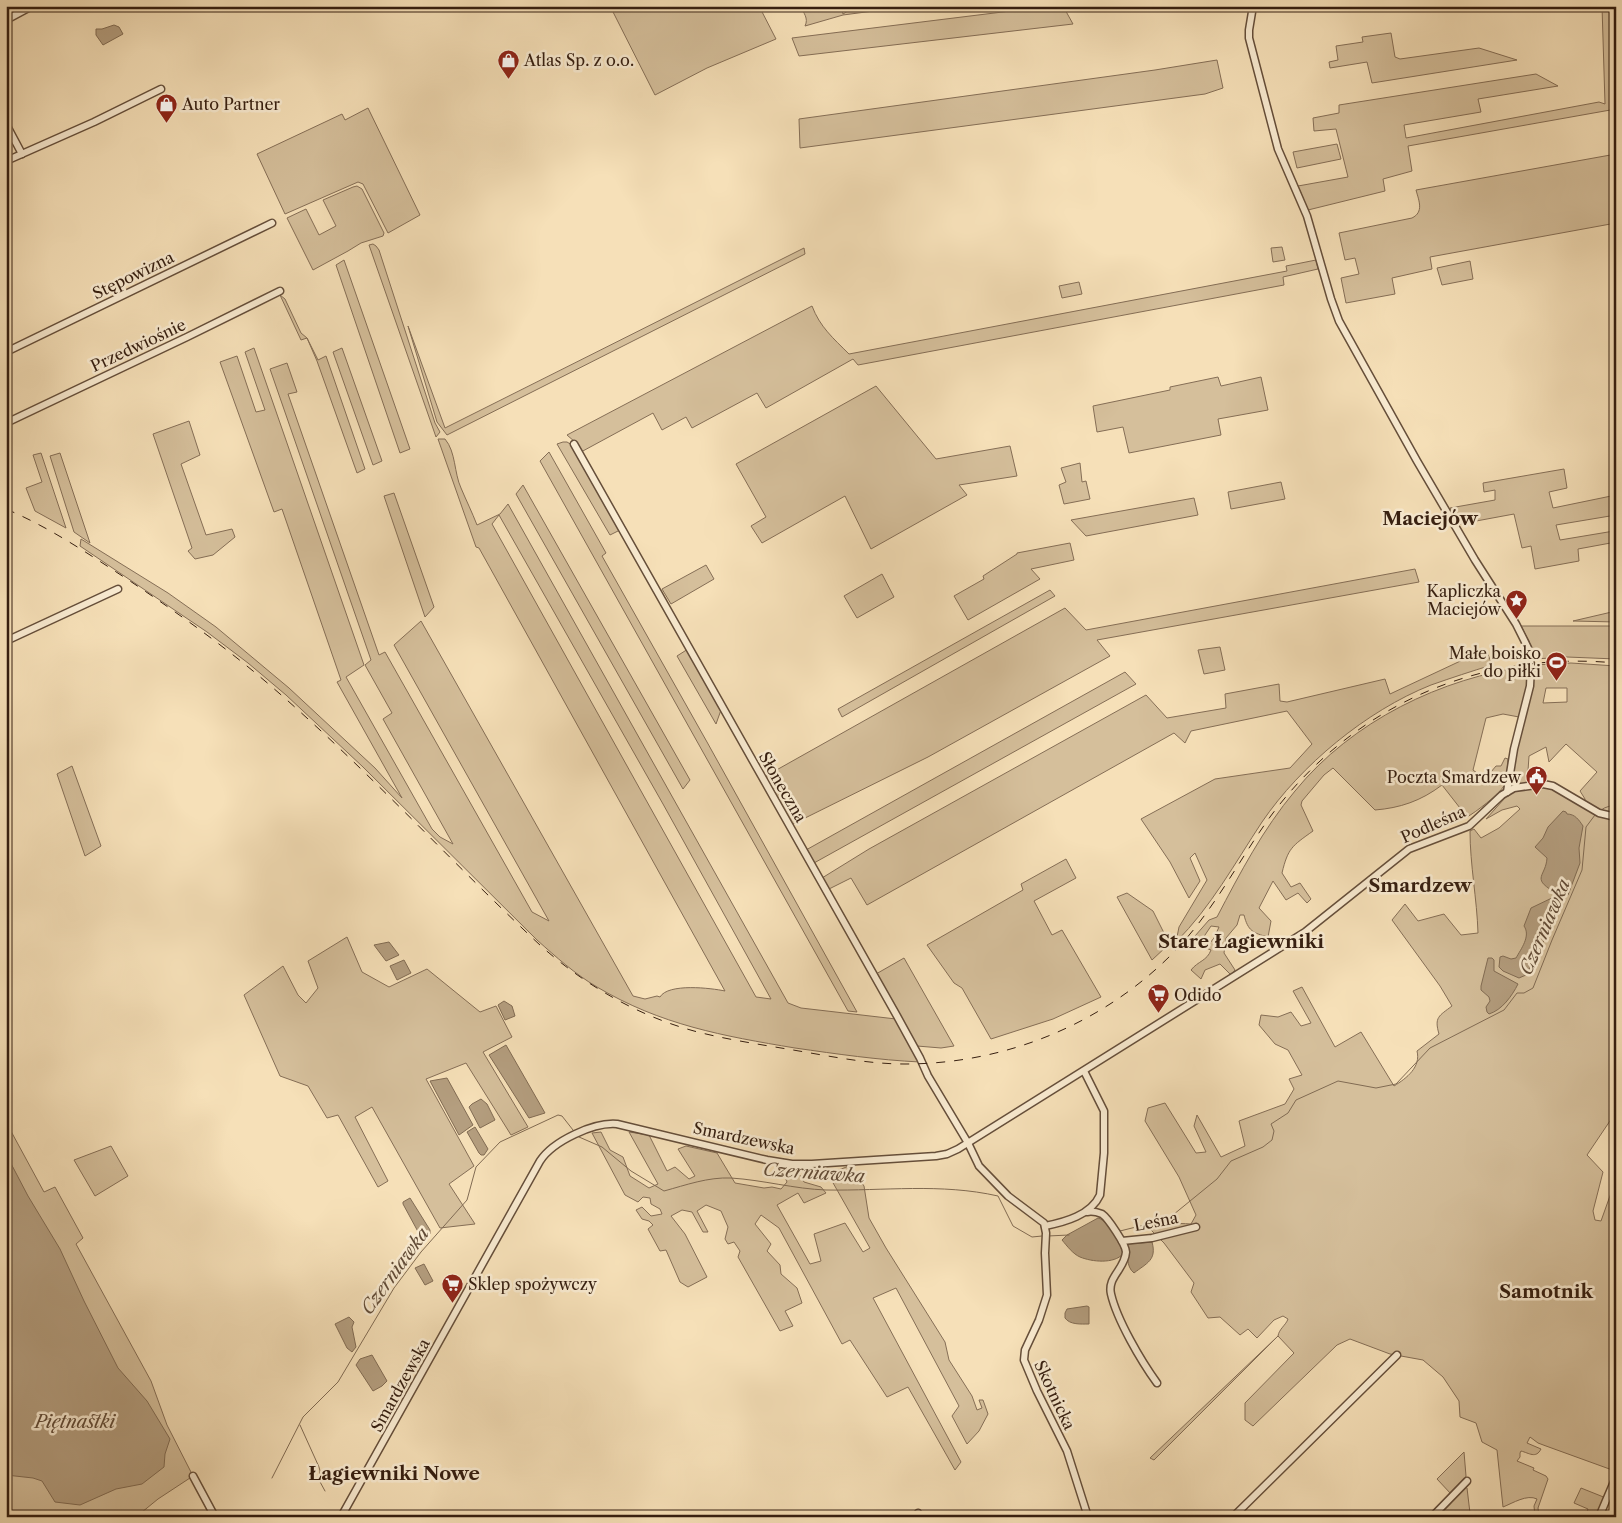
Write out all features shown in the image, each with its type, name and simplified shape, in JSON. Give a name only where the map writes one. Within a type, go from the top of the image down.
[{"type":"street","points":[[6,20],[32,6]]},
{"type":"street","points":[[1253,6],[1249,30],[1250,38],[1278,149],[1307,216],[1339,322],[1416,461],[1521,633],[1528,648],[1531,663],[1530,686],[1514,749],[1507,792]]},
{"type":"street","points":[[6,161],[94,122],[161,89]]},
{"type":"street","points":[[6,124],[22,154]]},
{"type":"street","name":"Stępowizna","points":[[6,352],[272,223]]},
{"type":"street","name":"Przedwiośnie","points":[[6,423],[280,291]]},
{"type":"street","name":"Słoneczna","points":[[574,444],[897,1016],[928,1076],[968,1143]]},
{"type":"street","points":[[6,641],[118,589]]},
{"type":"street","points":[[1509,778],[1514,788]]},
{"type":"street","name":"Podleśna","points":[[1324,917],[1403,853],[1421,843],[1472,824],[1507,792],[1514,788],[1542,784],[1553,786],[1596,812],[1616,817]]},
{"type":"street","name":"Smardzewska","points":[[341,1517],[540,1161],[548,1151],[561,1142],[589,1127],[611,1123],[767,1160],[792,1164],[936,1156],[952,1152],[1294,939],[1324,917]]},
{"type":"street","points":[[1084,1071],[1104,1111],[1104,1153],[1100,1195],[1098,1201],[1087,1212]]},
{"type":"street","points":[[968,1143],[979,1166],[990,1180],[1016,1203],[1042,1220],[1045,1226],[1087,1212],[1095,1212],[1106,1218],[1126,1248],[1125,1256],[1110,1284],[1111,1295],[1118,1315],[1147,1369],[1157,1383]]},
{"type":"street","name":"Skotnicka","points":[[1045,1226],[1047,1295],[1039,1320],[1024,1354],[1024,1360],[1067,1451],[1088,1517]]},
{"type":"street","name":"Leśna","points":[[1122,1241],[1152,1238],[1196,1227]]},
{"type":"street","points":[[1233,1517],[1397,1355]]},
{"type":"street","points":[[192,1476],[215,1517]]},
{"type":"street","points":[[1599,1517],[1616,1477]]},
{"type":"street","points":[[1432,1517],[1467,1481]]},
{"type":"shaded area","points":[[610,6],[759,6],[776,39],[707,68],[655,95]]},
{"type":"shaded area","points":[[801,6],[841,6],[843,14],[856,6],[911,6],[843,15],[805,26],[806,18]]},
{"type":"shaded area","points":[[1063,6],[1073,24],[799,56],[792,38]]},
{"type":"shaded area","points":[[1602,6],[1612,6],[1616,109],[1408,146],[1412,171],[1383,179],[1385,191],[1308,210],[1298,186],[1348,177],[1336,129],[1314,131],[1313,118],[1339,113],[1339,105],[1536,74],[1558,86],[1478,99],[1481,112],[1404,125],[1406,138],[1599,102],[1605,104]]},
{"type":"shaded area","points":[[1391,33],[1395,57],[1400,59],[1479,48],[1517,60],[1372,83],[1367,62],[1330,68],[1329,62],[1338,60],[1336,46],[1363,42],[1362,37]]},
{"type":"shaded area","points":[[1217,60],[1223,88],[1205,94],[800,148],[799,119]]},
{"type":"shaded area","points":[[368,108],[420,215],[388,233],[363,184],[358,182],[285,214],[257,154],[342,114],[345,120]]},
{"type":"shaded area","points":[[1337,144],[1341,159],[1297,168],[1293,152]]},
{"type":"shaded area","points":[[1616,154],[1616,223],[1430,257],[1432,269],[1392,278],[1395,294],[1346,303],[1341,278],[1359,274],[1355,258],[1345,260],[1339,233],[1416,216],[1419,202],[1416,190]]},
{"type":"shaded area","points":[[357,186],[362,189],[384,233],[383,236],[361,243],[313,270],[287,218],[306,209],[319,235],[336,226],[323,200]]},
{"type":"shaded area","points":[[373,244],[379,250],[435,423],[440,432],[436,437],[369,245]]},
{"type":"shaded area","points":[[1282,247],[1285,260],[1273,262],[1271,248]]},
{"type":"shaded area","points":[[804,248],[805,254],[447,435],[437,422],[408,326],[445,428]]},
{"type":"shaded area","points":[[344,260],[410,449],[400,453],[336,265]]},
{"type":"shaded area","points":[[1316,260],[1318,269],[1283,277],[1284,285],[858,365],[853,359],[766,408],[757,393],[692,428],[686,417],[662,430],[653,413],[581,452],[575,442],[567,435],[812,306],[823,326],[849,354],[1287,271],[1286,266]]},
{"type":"shaded area","points":[[1470,261],[1473,279],[1442,285],[1437,268]]},
{"type":"shaded area","points":[[1079,282],[1082,294],[1062,298],[1059,286]]},
{"type":"shaded area","points":[[280,295],[285,299],[301,333],[307,338],[301,340]]},
{"type":"shaded area","points":[[307,338],[318,360],[326,356],[365,469],[357,473],[317,361]]},
{"type":"shaded area","points":[[254,348],[364,665],[346,677],[432,829],[440,837],[453,844],[383,719],[392,713],[365,665],[371,660],[270,369],[287,363],[297,392],[288,394],[379,655],[385,652],[532,912],[549,921],[394,645],[421,621],[633,996],[645,999],[660,997],[665,993],[680,988],[725,991],[479,548],[476,547],[438,439],[445,439],[449,444],[459,482],[477,525],[500,514],[508,504],[788,1003],[801,1008],[896,1019],[920,1062],[811,1050],[718,1033],[669,1020],[645,1011],[597,987],[573,971],[537,940],[363,767],[286,695],[207,632],[80,546],[81,539],[168,593],[216,627],[289,688],[375,768],[402,798],[337,682],[341,680],[282,509],[274,512],[220,362],[237,356],[256,412],[265,410],[245,352]],"holes":[[[499,515],[771,999],[756,997],[492,524]]]},
{"type":"shaded area","points":[[342,348],[382,461],[373,465],[333,352]]},
{"type":"shaded area","points":[[1218,377],[1221,386],[1261,377],[1268,410],[1218,419],[1221,435],[1129,453],[1123,427],[1097,432],[1093,406],[1170,390],[1170,387]]},
{"type":"shaded area","points":[[876,386],[936,459],[1010,446],[1017,476],[959,485],[967,495],[871,549],[845,496],[762,543],[751,526],[766,517],[736,464]]},
{"type":"shaded area","points":[[189,421],[200,455],[181,464],[206,535],[232,529],[235,537],[213,555],[195,559],[188,551],[192,548],[153,434]]},
{"type":"shaded area","points":[[563,442],[572,445],[620,530],[610,535],[557,444]]},
{"type":"shaded area","points":[[549,452],[606,553],[602,556],[857,1012],[848,1011],[540,461]]},
{"type":"shaded area","points":[[41,453],[66,528],[35,511],[26,488],[42,482],[33,455]]},
{"type":"shaded area","points":[[60,453],[90,543],[74,532],[50,456]]},
{"type":"shaded area","points":[[1080,463],[1082,482],[1086,481],[1090,499],[1064,504],[1059,485],[1066,482],[1061,468]]},
{"type":"shaded area","points":[[1564,469],[1567,488],[1549,492],[1553,508],[1616,495],[1616,515],[1556,525],[1560,540],[1614,531],[1616,542],[1578,549],[1579,561],[1535,569],[1531,546],[1522,548],[1514,514],[1460,524],[1450,508],[1495,500],[1495,490],[1484,492],[1483,483]]},
{"type":"shaded area","points":[[1281,482],[1285,499],[1231,509],[1228,492]]},
{"type":"shaded area","points":[[523,485],[690,780],[683,789],[516,494]]},
{"type":"shaded area","points":[[394,493],[434,607],[425,617],[384,496]]},
{"type":"shaded area","points":[[1194,498],[1198,515],[1086,536],[1071,520]]},
{"type":"shaded area","points":[[1070,543],[1074,560],[1031,569],[1040,579],[968,620],[954,596],[984,579],[983,576],[1017,553]]},
{"type":"shaded area","points":[[706,565],[714,579],[671,604],[662,589]]},
{"type":"shaded area","points":[[1415,569],[1419,582],[1097,640],[1110,656],[928,757],[791,825],[764,777],[1065,608],[1086,630]]},
{"type":"shaded area","points":[[882,574],[894,597],[857,618],[844,596]]},
{"type":"shaded area","points":[[1050,590],[1055,596],[842,717],[838,709]]},
{"type":"shaded area","points":[[1616,611],[1616,622],[1573,621]]},
{"type":"shaded area","points":[[1521,626],[1616,626],[1616,659],[1567,657],[1534,659],[1529,641]]},
{"type":"shaded area","points":[[1220,647],[1225,670],[1204,674],[1198,650]]},
{"type":"shaded area","points":[[688,649],[721,710],[716,724],[677,656]]},
{"type":"shaded area","points":[[1486,649],[1492,665],[1431,685],[1407,696],[1359,725],[1315,760],[1278,801],[1211,899],[1176,942],[1179,927],[1207,880],[1195,853],[1190,858],[1200,881],[1189,898],[1170,862],[1141,819],[1215,779],[1290,768],[1312,744],[1287,711],[1191,731],[1185,743],[1174,733],[867,905],[851,878],[829,889],[822,878],[869,849],[1146,695],[1167,718],[1226,708],[1225,694],[1279,684],[1280,701],[1287,702],[1385,679],[1390,694]]},
{"type":"shaded area","points":[[1571,663],[1616,666],[1616,1112],[1587,1155],[1603,1172],[1593,1211],[1595,1220],[1601,1221],[1616,1179],[1615,1471],[1538,1443],[1530,1437],[1527,1443],[1541,1449],[1535,1455],[1521,1451],[1517,1461],[1534,1468],[1533,1470],[1546,1476],[1548,1479],[1538,1508],[1539,1517],[1535,1517],[1534,1506],[1537,1499],[1520,1500],[1503,1507],[1497,1450],[1482,1442],[1476,1423],[1460,1417],[1459,1401],[1443,1377],[1423,1360],[1390,1354],[1350,1339],[1337,1345],[1253,1426],[1245,1420],[1245,1403],[1294,1353],[1278,1336],[1288,1319],[1283,1316],[1274,1320],[1257,1338],[1248,1329],[1240,1335],[1220,1317],[1208,1318],[1191,1292],[1194,1283],[1164,1243],[1150,1229],[1170,1224],[1191,1224],[1196,1215],[1179,1177],[1145,1121],[1148,1108],[1165,1103],[1196,1153],[1206,1152],[1194,1126],[1197,1115],[1221,1157],[1245,1146],[1239,1121],[1285,1104],[1294,1089],[1289,1079],[1302,1075],[1288,1050],[1275,1044],[1259,1025],[1261,1015],[1278,1017],[1291,1012],[1301,1026],[1311,1023],[1293,991],[1302,987],[1335,1047],[1361,1032],[1394,1086],[1408,1076],[1417,1062],[1417,1051],[1439,1034],[1437,1020],[1452,1006],[1440,986],[1392,920],[1405,904],[1418,921],[1444,914],[1461,935],[1478,933],[1470,831],[1474,829],[1481,838],[1499,828],[1520,809],[1517,806],[1502,810],[1486,819],[1514,788],[1509,778],[1533,687],[1534,665]],"holes":[[[1546,688],[1567,688],[1567,702],[1543,703]],[[1566,744],[1597,772],[1580,791],[1585,799],[1585,805],[1549,785],[1527,786],[1529,756],[1546,747],[1549,762]]]},
{"type":"shaded area","points":[[1529,666],[1527,686],[1519,717],[1503,714],[1486,718],[1473,770],[1485,779],[1496,766],[1501,766],[1505,758],[1508,759],[1506,783],[1501,790],[1467,817],[1442,785],[1410,803],[1393,808],[1375,810],[1333,768],[1324,775],[1302,801],[1301,805],[1313,831],[1292,848],[1286,858],[1282,873],[1291,887],[1300,883],[1311,899],[1307,903],[1298,893],[1286,900],[1273,881],[1259,908],[1271,921],[1268,937],[1258,934],[1249,928],[1244,915],[1240,915],[1237,925],[1226,938],[1224,953],[1235,970],[1231,975],[1220,964],[1205,970],[1201,979],[1191,970],[1209,954],[1211,950],[1206,948],[1214,938],[1219,927],[1211,926],[1201,941],[1195,936],[1209,920],[1217,917],[1262,836],[1295,791],[1318,766],[1343,744],[1371,724],[1431,692],[1496,672]]},
{"type":"shaded area","points":[[1125,672],[1136,684],[814,863],[806,850]]},
{"type":"shaded area","points":[[72,766],[101,846],[85,856],[57,774]]},
{"type":"shaded area","points":[[1066,859],[1076,878],[1034,901],[1052,935],[1062,930],[1101,997],[1053,1019],[991,1039],[962,988],[954,983],[927,945],[1023,890],[1021,884]]},
{"type":"shaded area","points":[[1127,893],[1153,911],[1168,941],[1167,946],[1152,960],[1117,897]]},
{"type":"shaded area","points":[[347,937],[362,972],[389,987],[427,969],[480,1012],[496,1006],[512,1037],[483,1052],[528,1127],[511,1135],[466,1063],[426,1079],[474,1166],[449,1184],[475,1224],[440,1228],[372,1107],[355,1117],[388,1181],[378,1187],[338,1115],[327,1118],[308,1086],[280,1076],[244,995],[283,966],[298,995],[306,1003],[318,988],[308,961]]},
{"type":"shaded area","points":[[904,958],[954,1046],[941,1048],[917,1046],[876,974]]},
{"type":"shaded area","name":"Piętnastki","points":[[6,1122],[44,1192],[55,1187],[83,1238],[76,1244],[151,1381],[167,1425],[193,1476],[158,1499],[136,1517],[6,1517]]},
{"type":"shaded area","points":[[601,1132],[610,1150],[623,1157],[630,1176],[649,1188],[658,1184],[629,1132],[649,1135],[667,1171],[675,1167],[689,1179],[695,1176],[678,1149],[686,1146],[717,1153],[735,1183],[781,1189],[787,1182],[784,1175],[789,1171],[798,1172],[804,1182],[821,1187],[826,1193],[804,1203],[798,1193],[777,1205],[810,1264],[821,1261],[814,1234],[845,1223],[863,1252],[870,1248],[828,1174],[849,1166],[864,1186],[869,1218],[945,1342],[949,1360],[972,1396],[977,1410],[982,1408],[979,1400],[983,1400],[988,1414],[979,1431],[967,1444],[952,1416],[959,1406],[896,1288],[873,1298],[961,1462],[955,1470],[908,1387],[887,1397],[850,1340],[842,1344],[779,1228],[761,1215],[755,1224],[771,1244],[767,1251],[780,1265],[781,1274],[797,1288],[802,1303],[785,1311],[793,1326],[780,1331],[738,1257],[740,1251],[734,1242],[728,1244],[725,1239],[728,1227],[721,1211],[706,1205],[697,1211],[708,1232],[703,1232],[692,1212],[682,1210],[671,1216],[685,1234],[707,1277],[688,1287],[680,1282],[666,1250],[660,1251],[648,1229],[653,1225],[649,1221],[642,1219],[636,1210],[642,1207],[651,1216],[662,1214],[660,1209],[651,1204],[650,1198],[643,1197],[638,1202],[625,1195],[592,1133]]},
{"type":"shaded area","points":[[111,1146],[128,1176],[95,1196],[74,1160]]},
{"type":"shaded area","points":[[1278,1336],[1154,1460],[1150,1458]]},
{"type":"shaded area","points":[[1464,1452],[1466,1476],[1451,1494],[1437,1479]]},
{"type":"shaded area","points":[[1466,1487],[1470,1513],[1466,1517],[1443,1517],[1439,1513]]},
{"type":"shaded area","points":[[1581,1488],[1606,1498],[1598,1517],[1585,1517],[1588,1509],[1574,1503]]},
{"type":"water","points":[[114,25],[119,27],[123,34],[103,45],[96,35],[96,29]]},
{"type":"water","points":[[1563,811],[1575,816],[1583,826],[1579,848],[1580,863],[1568,895],[1564,896],[1546,887],[1541,880],[1547,858],[1535,847],[1543,838],[1548,827]]},
{"type":"water","points":[[1554,897],[1559,900],[1556,914],[1526,975],[1519,978],[1503,971],[1499,967],[1500,957],[1516,958],[1523,947],[1526,938],[1524,926],[1531,908]]},
{"type":"water","points":[[389,942],[399,955],[386,961],[374,945]]},
{"type":"water","points":[[1488,958],[1494,960],[1494,971],[1518,984],[1506,1002],[1489,1014],[1486,1007],[1490,1001],[1489,997],[1481,990]]},
{"type":"water","points":[[404,960],[411,973],[397,980],[390,966]]},
{"type":"water","points":[[504,1001],[512,1006],[515,1016],[505,1020],[498,1005]]},
{"type":"water","points":[[506,1045],[545,1113],[529,1118],[489,1055]]},
{"type":"water","points":[[447,1078],[473,1125],[459,1135],[430,1081]]},
{"type":"water","points":[[481,1099],[487,1104],[495,1120],[480,1128],[469,1107]]},
{"type":"water","points":[[475,1127],[488,1149],[484,1155],[479,1153],[467,1132]]},
{"type":"water","name":"Piętnastki","points":[[6,1154],[28,1196],[60,1249],[118,1368],[147,1401],[170,1439],[165,1454],[164,1467],[142,1484],[116,1489],[80,1505],[55,1502],[42,1481],[6,1475]]},
{"type":"water","points":[[410,1198],[430,1230],[430,1234],[422,1239],[403,1204],[403,1202]]},
{"type":"water","points":[[1098,1218],[1110,1228],[1123,1254],[1109,1261],[1097,1261],[1080,1257],[1070,1250],[1062,1240],[1067,1235]]},
{"type":"water","points":[[1152,1242],[1152,1257],[1147,1264],[1134,1273],[1128,1264],[1128,1244]]},
{"type":"water","points":[[424,1264],[433,1281],[425,1285],[415,1268]]},
{"type":"water","points":[[1089,1307],[1089,1324],[1073,1323],[1065,1318],[1067,1309]]},
{"type":"water","points":[[349,1317],[354,1322],[352,1327],[356,1347],[352,1352],[347,1348],[335,1324]]},
{"type":"water","points":[[372,1355],[387,1381],[373,1391],[356,1365],[360,1359]]},
{"type":"waterway","name":"Czerniawka","points":[[1601,810],[1616,803]]},
{"type":"waterway","name":"Czerniawka","points":[[1120,1231],[1168,1219],[1217,1179],[1231,1161],[1263,1147],[1272,1140],[1274,1131],[1271,1124],[1288,1113],[1296,1100],[1338,1081],[1376,1088],[1396,1084],[1430,1048],[1504,1010],[1517,993],[1524,993],[1533,988],[1582,870],[1586,827],[1595,815]]},
{"type":"waterway","name":"Czerniawka","points":[[272,1478],[303,1417],[338,1382],[394,1288],[421,1252],[467,1200],[476,1167],[500,1142],[558,1115],[562,1116],[573,1130]]},
{"type":"waterway","name":"Czerniawka","points":[[579,1137],[602,1147],[631,1171],[664,1191],[705,1180],[731,1178],[826,1190],[912,1188],[977,1192],[998,1196],[1013,1226],[1032,1237],[1042,1236]]},
{"type":"waterway","points":[[1048,1236],[1069,1235]]},
{"type":"waterway","name":"Czerniawka","points":[[300,1425],[319,1467],[319,1480],[325,1491]]},
{"type":"railway","points":[[6,509],[54,533],[130,581],[238,659],[341,750],[541,946],[593,986],[652,1016],[694,1031],[746,1042],[878,1063],[942,1062],[978,1057],[1014,1048],[1049,1036],[1114,1002],[1144,980],[1186,939],[1212,905],[1270,817],[1303,778],[1339,744],[1379,716],[1422,694],[1468,677],[1516,666],[1565,661],[1616,663]]},
{"type":"place","name":"Atlas Sp. z o.o.","points":[[508,79]]},
{"type":"place","name":"Auto Partner","points":[[166,123]]},
{"type":"place","name":"Kapliczka Maciejów","points":[[1517,619]]},
{"type":"place","name":"Małe boisko do piłki","points":[[1557,681]]},
{"type":"place","name":"Poczta Smardzew","points":[[1537,796]]},
{"type":"place","name":"Odido","points":[[1158,1014]]},
{"type":"place","name":"Sklep spożywczy","points":[[452,1303]]},
{"type":"district","name":"Maciejów","points":[[1430,518]]},
{"type":"district","name":"Smardzew","points":[[1420,885]]},
{"type":"district","name":"Stare Łagiewniki","points":[[1241,941]]},
{"type":"district","name":"Samotnik","points":[[1546,1291]]},
{"type":"district","name":"Łagiewniki Nowe","points":[[394,1473]]}]
